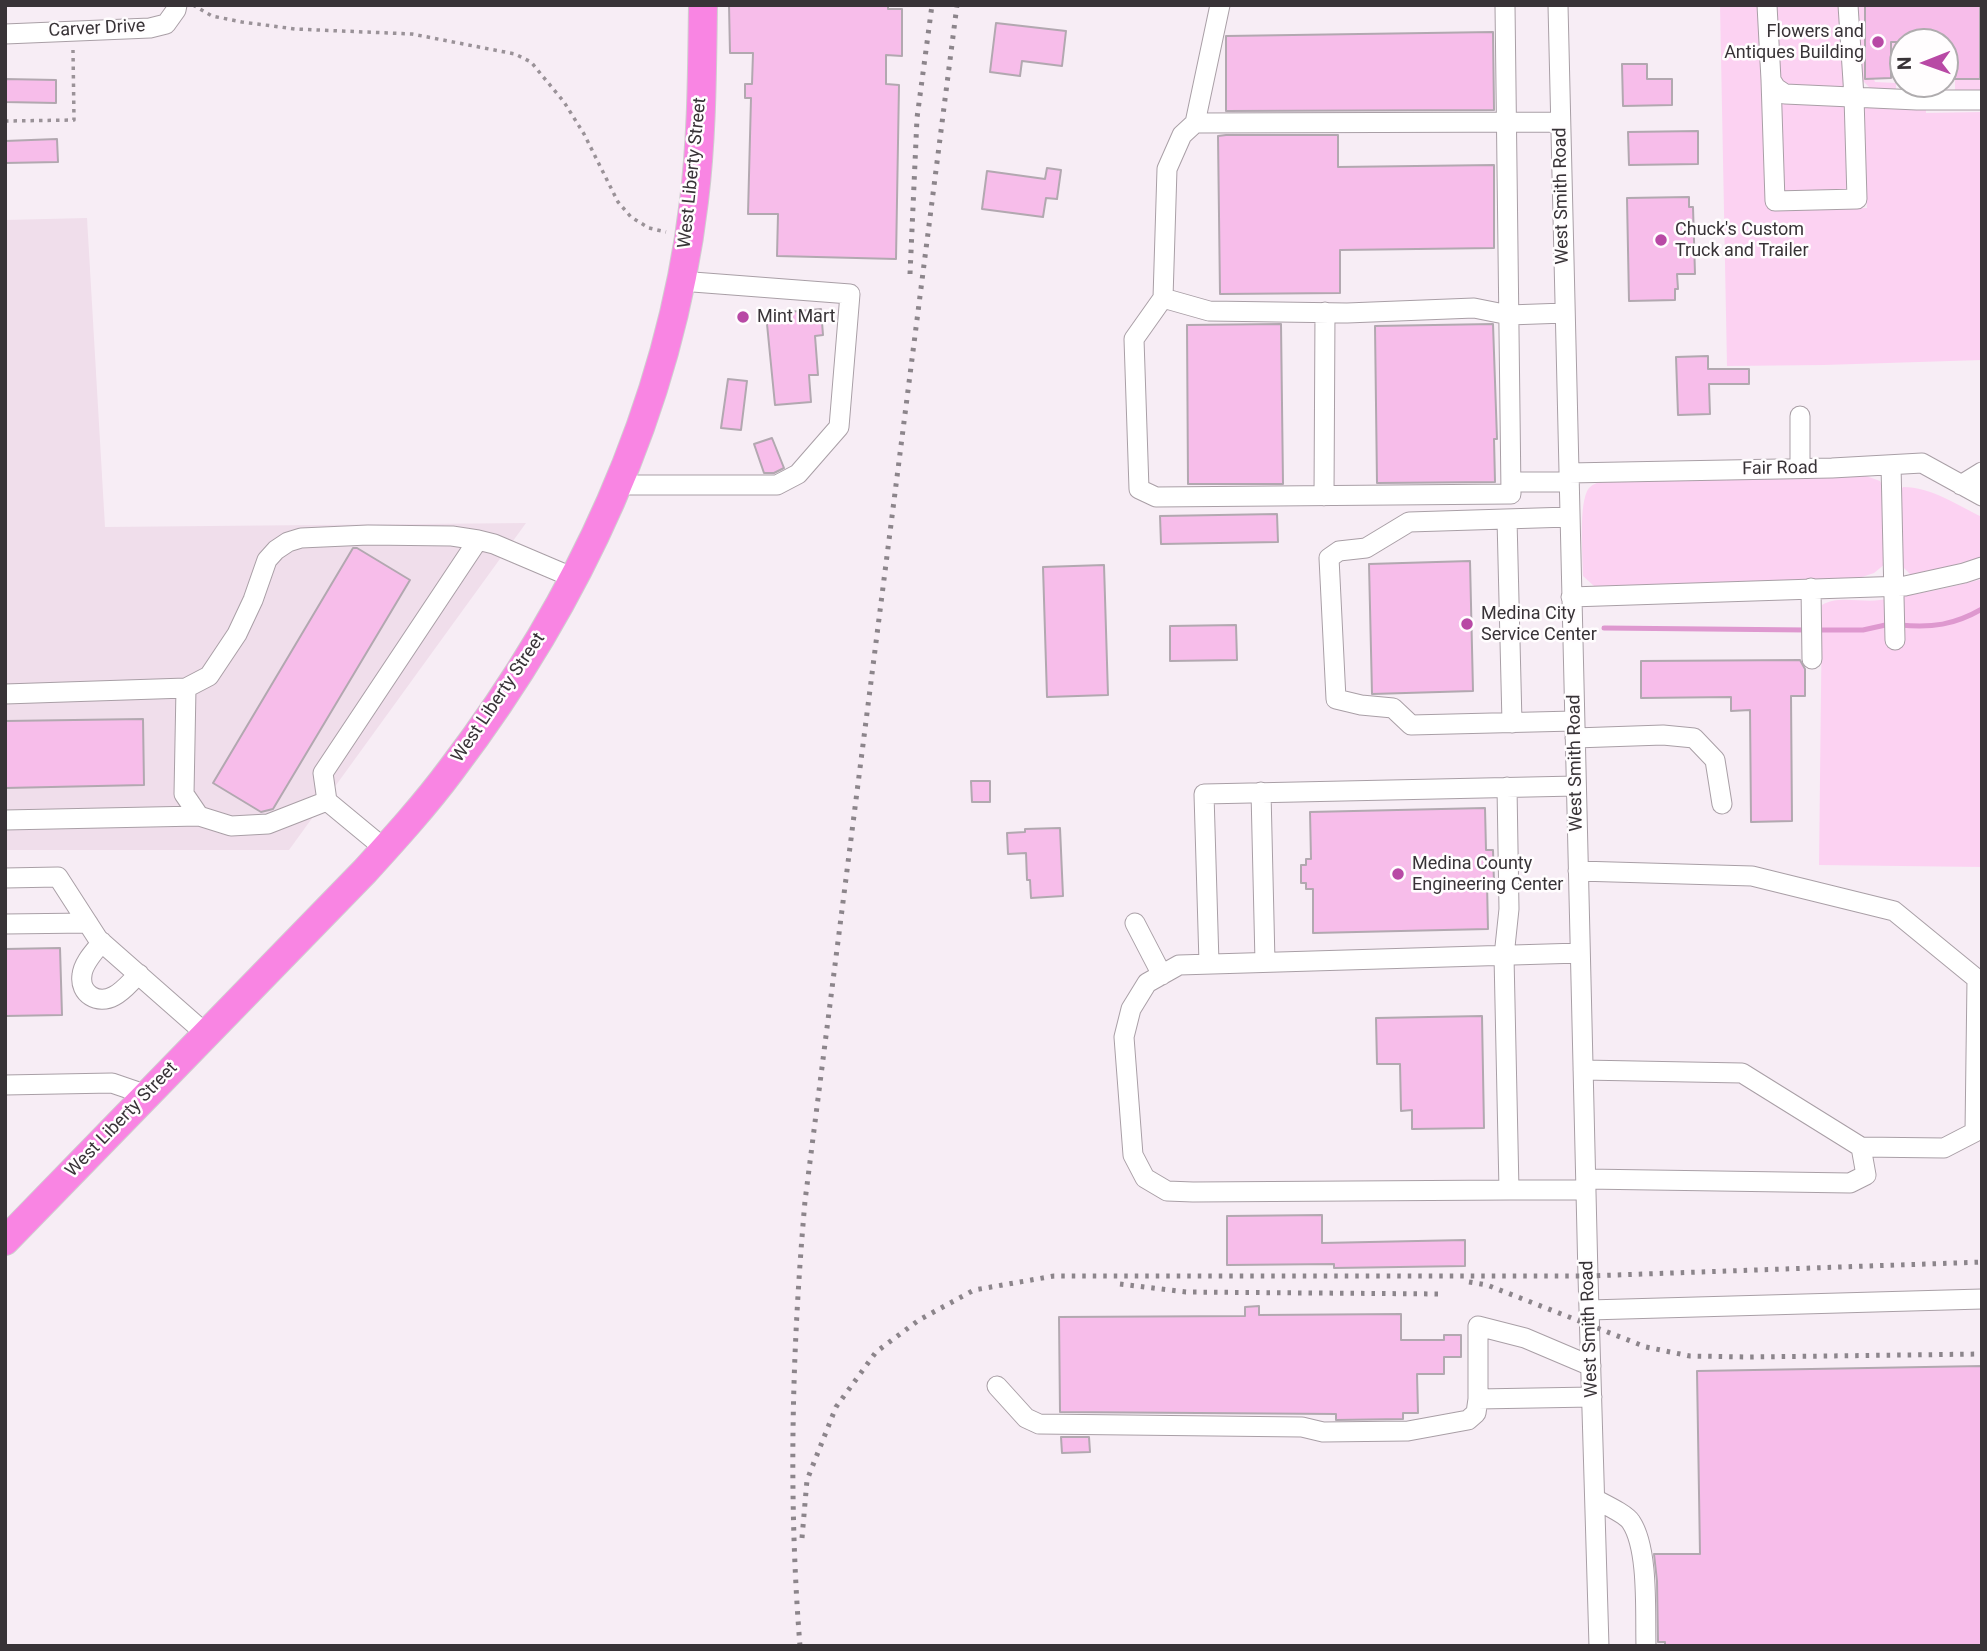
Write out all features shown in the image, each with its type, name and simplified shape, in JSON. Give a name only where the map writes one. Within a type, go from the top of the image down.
[{"type":"highway","name":"West Liberty Street","points":[[5,1241],[385,849],[450,771],[529,658],[605,517],[647,409],[668,335],[688,239],[699,145],[703,5]]},
{"type":"street","name":"Carver Drive","points":[[5,34],[150,28],[166,24],[177,5]]},
{"type":"street","points":[[1220,5],[1195,123],[1182,135],[1167,169],[1163,298],[1134,339],[1139,489],[1156,497],[1511,494],[1505,5]]},
{"type":"street","name":"West Smith Road","points":[[1558,5],[1599,1646]]},
{"type":"street","points":[[1767,5],[1775,201],[1857,200],[1848,5]]},
{"type":"street","points":[[1771,80],[1776,88],[1785,94],[1854,97],[1889,95]]},
{"type":"street","points":[[1959,95],[1982,100]]},
{"type":"street","points":[[1195,123],[1560,122]]},
{"type":"street","points":[[618,485],[776,485],[798,474],[839,427],[850,294],[680,281]]},
{"type":"street","points":[[1163,298],[1209,311],[1325,312],[1474,308],[1509,315],[1565,313]]},
{"type":"street","points":[[1324,496],[1325,312]]},
{"type":"street","points":[[1800,416],[1800,468]]},
{"type":"street","name":"Fair Road","points":[[1511,482],[1569,477],[1922,463],[1982,496]]},
{"type":"street","points":[[1891,465],[1895,640]]},
{"type":"street","points":[[1961,485],[1982,472]]},
{"type":"street","points":[[1569,517],[1409,523],[1366,548],[1339,551],[1329,558],[1336,699],[1393,708],[1410,725],[1512,723],[1575,730],[1694,737],[1715,760],[1722,804]]},
{"type":"street","points":[[1507,519],[1512,723]]},
{"type":"street","points":[[5,694],[186,688],[209,676],[237,634],[267,560],[288,542],[301,538],[368,535],[452,536],[494,544],[574,578]]},
{"type":"street","points":[[385,849],[327,801],[323,772],[478,540]]},
{"type":"street","points":[[1571,597],[1894,587],[1931,581],[1982,567]]},
{"type":"street","points":[[1811,589],[1812,659]]},
{"type":"street","points":[[186,688],[184,794],[199,816]]},
{"type":"street","points":[[1209,963],[1204,794],[1576,786]]},
{"type":"street","points":[[1507,787],[1509,909],[1504,956],[1508,1190]]},
{"type":"street","points":[[1261,792],[1265,961]]},
{"type":"street","points":[[5,820],[199,816],[231,826],[268,824],[327,801]]},
{"type":"street","points":[[1578,871],[1752,876],[1894,911],[1977,979],[1975,1132],[1944,1148],[1861,1147],[1742,1073],[1583,1070]]},
{"type":"street","points":[[5,878],[58,877],[102,942],[206,1034]]},
{"type":"street","points":[[5,925],[88,923]]},
{"type":"street","points":[[1135,923],[1162,975]]},
{"type":"street","points":[[102,942],[82,973],[84,988],[89,995],[102,1000],[111,998],[139,974]]},
{"type":"street","points":[[1580,953],[1179,965],[1147,983],[1131,1009],[1124,1037],[1133,1155],[1145,1178],[1167,1191],[1508,1190],[1586,1184],[1850,1183],[1866,1175],[1861,1147]]},
{"type":"street","points":[[5,1085],[112,1083],[147,1095]]},
{"type":"street","points":[[1589,1310],[1982,1299]]},
{"type":"street","points":[[997,1386],[1026,1418],[1039,1424],[1302,1427],[1323,1432],[1408,1431],[1468,1420],[1476,1413],[1478,1326],[1525,1338],[1591,1366]]},
{"type":"street","points":[[1478,1399],[1592,1397]]},
{"type":"street","points":[[1595,1499],[1630,1520],[1637,1534],[1644,1567],[1646,1646]]},
{"type":"path","points":[[193,5],[212,16],[242,22],[295,29],[412,34],[515,54],[531,62],[564,103],[584,134],[618,202],[631,217],[649,228],[688,239]]},
{"type":"path","points":[[5,121],[74,120],[73,30]]},
{"type":"shaded area","points":[[1720,5],[1760,5],[1768,209],[1867,208],[1864,105],[1926,107],[1926,113],[1982,112],[1982,360],[1727,366]]},
{"type":"shaded area","points":[[1773,5],[1841,5],[1844,89],[1791,88],[1780,82]]},
{"type":"shaded area","points":[[1855,5],[1865,5],[1865,79],[1889,83],[1889,93],[1871,89],[1863,81]]},
{"type":"shaded area","points":[[1891,5],[1898,28],[1891,28]]},
{"type":"shaded area","points":[[1982,60],[1982,94],[1959,95],[1959,79],[1980,79]]},
{"type":"shaded area","points":[[1780,98],[1848,103],[1851,192],[1780,194]]},
{"type":"shaded area","points":[[87,218],[105,527],[526,523],[289,850],[5,850],[5,220]]},
{"type":"shaded area","points":[[1866,476],[1880,481],[1886,494],[1885,564],[1874,573],[1859,578],[1610,587],[1594,586],[1583,576],[1583,505],[1592,485],[1604,481]]},
{"type":"shaded area","points":[[1903,487],[1934,493],[1982,517],[1982,557],[1922,574],[1910,574],[1902,566],[1900,491]]},
{"type":"shaded area","points":[[1982,579],[1982,867],[1819,865],[1822,605],[1835,600],[1873,601],[1893,598]]},
{"type":"building","points":[[729,5],[888,5],[888,9],[902,9],[902,56],[886,55],[886,84],[899,85],[896,259],[777,256],[778,214],[748,214],[751,98],[745,98],[745,84],[752,84],[753,53],[730,53]]},
{"type":"building","points":[[1865,5],[1980,5],[1980,79],[1959,79],[1959,28],[1889,28],[1889,78],[1865,79]]},
{"type":"building","points":[[996,23],[1066,31],[1062,66],[1022,61],[1020,76],[990,72]]},
{"type":"building","points":[[1493,32],[1494,110],[1226,111],[1226,36]]},
{"type":"building","points":[[1622,64],[1647,64],[1647,79],[1672,79],[1672,105],[1623,106]]},
{"type":"building","points":[[5,79],[56,80],[56,103],[5,102]]},
{"type":"building","points":[[1698,131],[1698,164],[1629,165],[1628,132]]},
{"type":"building","points":[[1338,135],[1338,167],[1494,165],[1494,248],[1340,250],[1340,293],[1220,294],[1218,136]]},
{"type":"building","points":[[57,139],[58,162],[5,163],[5,141]]},
{"type":"building","points":[[1047,168],[1061,170],[1057,199],[1046,198],[1043,217],[982,209],[987,171],[1045,179]]},
{"type":"building","name":"Chuck's Custom Truck and Trailer","points":[[1689,197],[1689,207],[1693,207],[1695,274],[1677,274],[1678,289],[1675,289],[1675,300],[1629,301],[1627,198]]},
{"type":"building","points":[[821,309],[823,335],[815,336],[818,375],[809,375],[811,402],[775,405],[766,314]]},
{"type":"building","points":[[1281,324],[1283,484],[1188,484],[1187,325]]},
{"type":"building","points":[[1493,324],[1497,439],[1494,439],[1495,482],[1377,483],[1375,326]]},
{"type":"building","points":[[1708,356],[1708,369],[1749,369],[1749,384],[1709,384],[1710,414],[1678,415],[1676,357]]},
{"type":"building","points":[[728,379],[747,381],[741,430],[721,428]]},
{"type":"building","points":[[772,438],[784,468],[774,473],[764,473],[754,444]]},
{"type":"building","points":[[1277,514],[1278,542],[1161,544],[1160,516]]},
{"type":"building","points":[[353,548],[410,580],[273,809],[261,812],[213,783]]},
{"type":"building","points":[[1470,561],[1473,691],[1372,694],[1369,564]]},
{"type":"building","points":[[1104,565],[1108,695],[1047,697],[1043,567]]},
{"type":"building","points":[[1236,625],[1237,660],[1170,661],[1170,626]]},
{"type":"building","points":[[1800,660],[1805,669],[1805,696],[1791,696],[1792,821],[1751,822],[1750,710],[1731,711],[1731,697],[1641,698],[1641,661]]},
{"type":"building","points":[[143,719],[144,785],[5,788],[5,721]]},
{"type":"building","points":[[971,781],[990,781],[990,802],[972,802]]},
{"type":"building","name":"Medina County Engineering Center","points":[[1485,808],[1486,850],[1493,850],[1494,883],[1487,883],[1488,929],[1313,933],[1313,889],[1306,889],[1306,883],[1301,883],[1301,865],[1306,865],[1306,859],[1311,859],[1310,812]]},
{"type":"building","points":[[1060,828],[1063,896],[1031,898],[1026,853],[1008,854],[1007,833],[1025,832],[1025,829]]},
{"type":"building","points":[[60,948],[62,1015],[5,1016],[5,949]]},
{"type":"building","points":[[1482,1016],[1484,1128],[1412,1129],[1412,1110],[1401,1111],[1400,1064],[1377,1064],[1376,1018]]},
{"type":"building","points":[[1322,1215],[1322,1243],[1465,1240],[1465,1266],[1334,1268],[1334,1264],[1227,1265],[1227,1216]]},
{"type":"building","points":[[1259,1306],[1259,1315],[1401,1314],[1401,1340],[1444,1340],[1444,1335],[1461,1335],[1461,1357],[1444,1357],[1444,1374],[1417,1374],[1418,1413],[1403,1413],[1403,1419],[1336,1420],[1336,1414],[1060,1412],[1059,1317],[1245,1316],[1245,1307]]},
{"type":"building","points":[[1982,1366],[1982,1646],[1665,1646],[1665,1642],[1658,1642],[1654,1554],[1700,1554],[1697,1371]]},
{"type":"building","points":[[1061,1437],[1089,1437],[1090,1452],[1062,1453]]},
{"type":"waterway","points":[[1900,625],[1943,624],[1962,619],[1982,609]]},
{"type":"waterway","points":[[1817,630],[1863,630],[1890,624]]},
{"type":"waterway","points":[[1604,628],[1807,630]]},
{"type":"railway","points":[[910,274],[917,118],[932,5]]},
{"type":"railway","points":[[800,1646],[794,1534],[793,1423],[805,1201],[957,5]]},
{"type":"railway","points":[[802,1538],[807,1480],[836,1407],[876,1352],[919,1320],[974,1290],[1054,1276],[1588,1276],[1982,1262]]},
{"type":"railway","points":[[1469,1282],[1487,1285],[1646,1347],[1690,1356],[1982,1354]]},
{"type":"railway","points":[[1120,1284],[1186,1292],[1442,1294]]},
{"type":"place","name":"Flowers and Antiques Building","points":[[1878,42]]},
{"type":"place","name":"Chuck's Custom Truck and Trailer","points":[[1661,240]]},
{"type":"place","name":"Mint Mart","points":[[743,317]]},
{"type":"place","name":"Medina City Service Center","points":[[1467,624]]},
{"type":"place","name":"Medina County Engineering Center","points":[[1398,874]]}]
